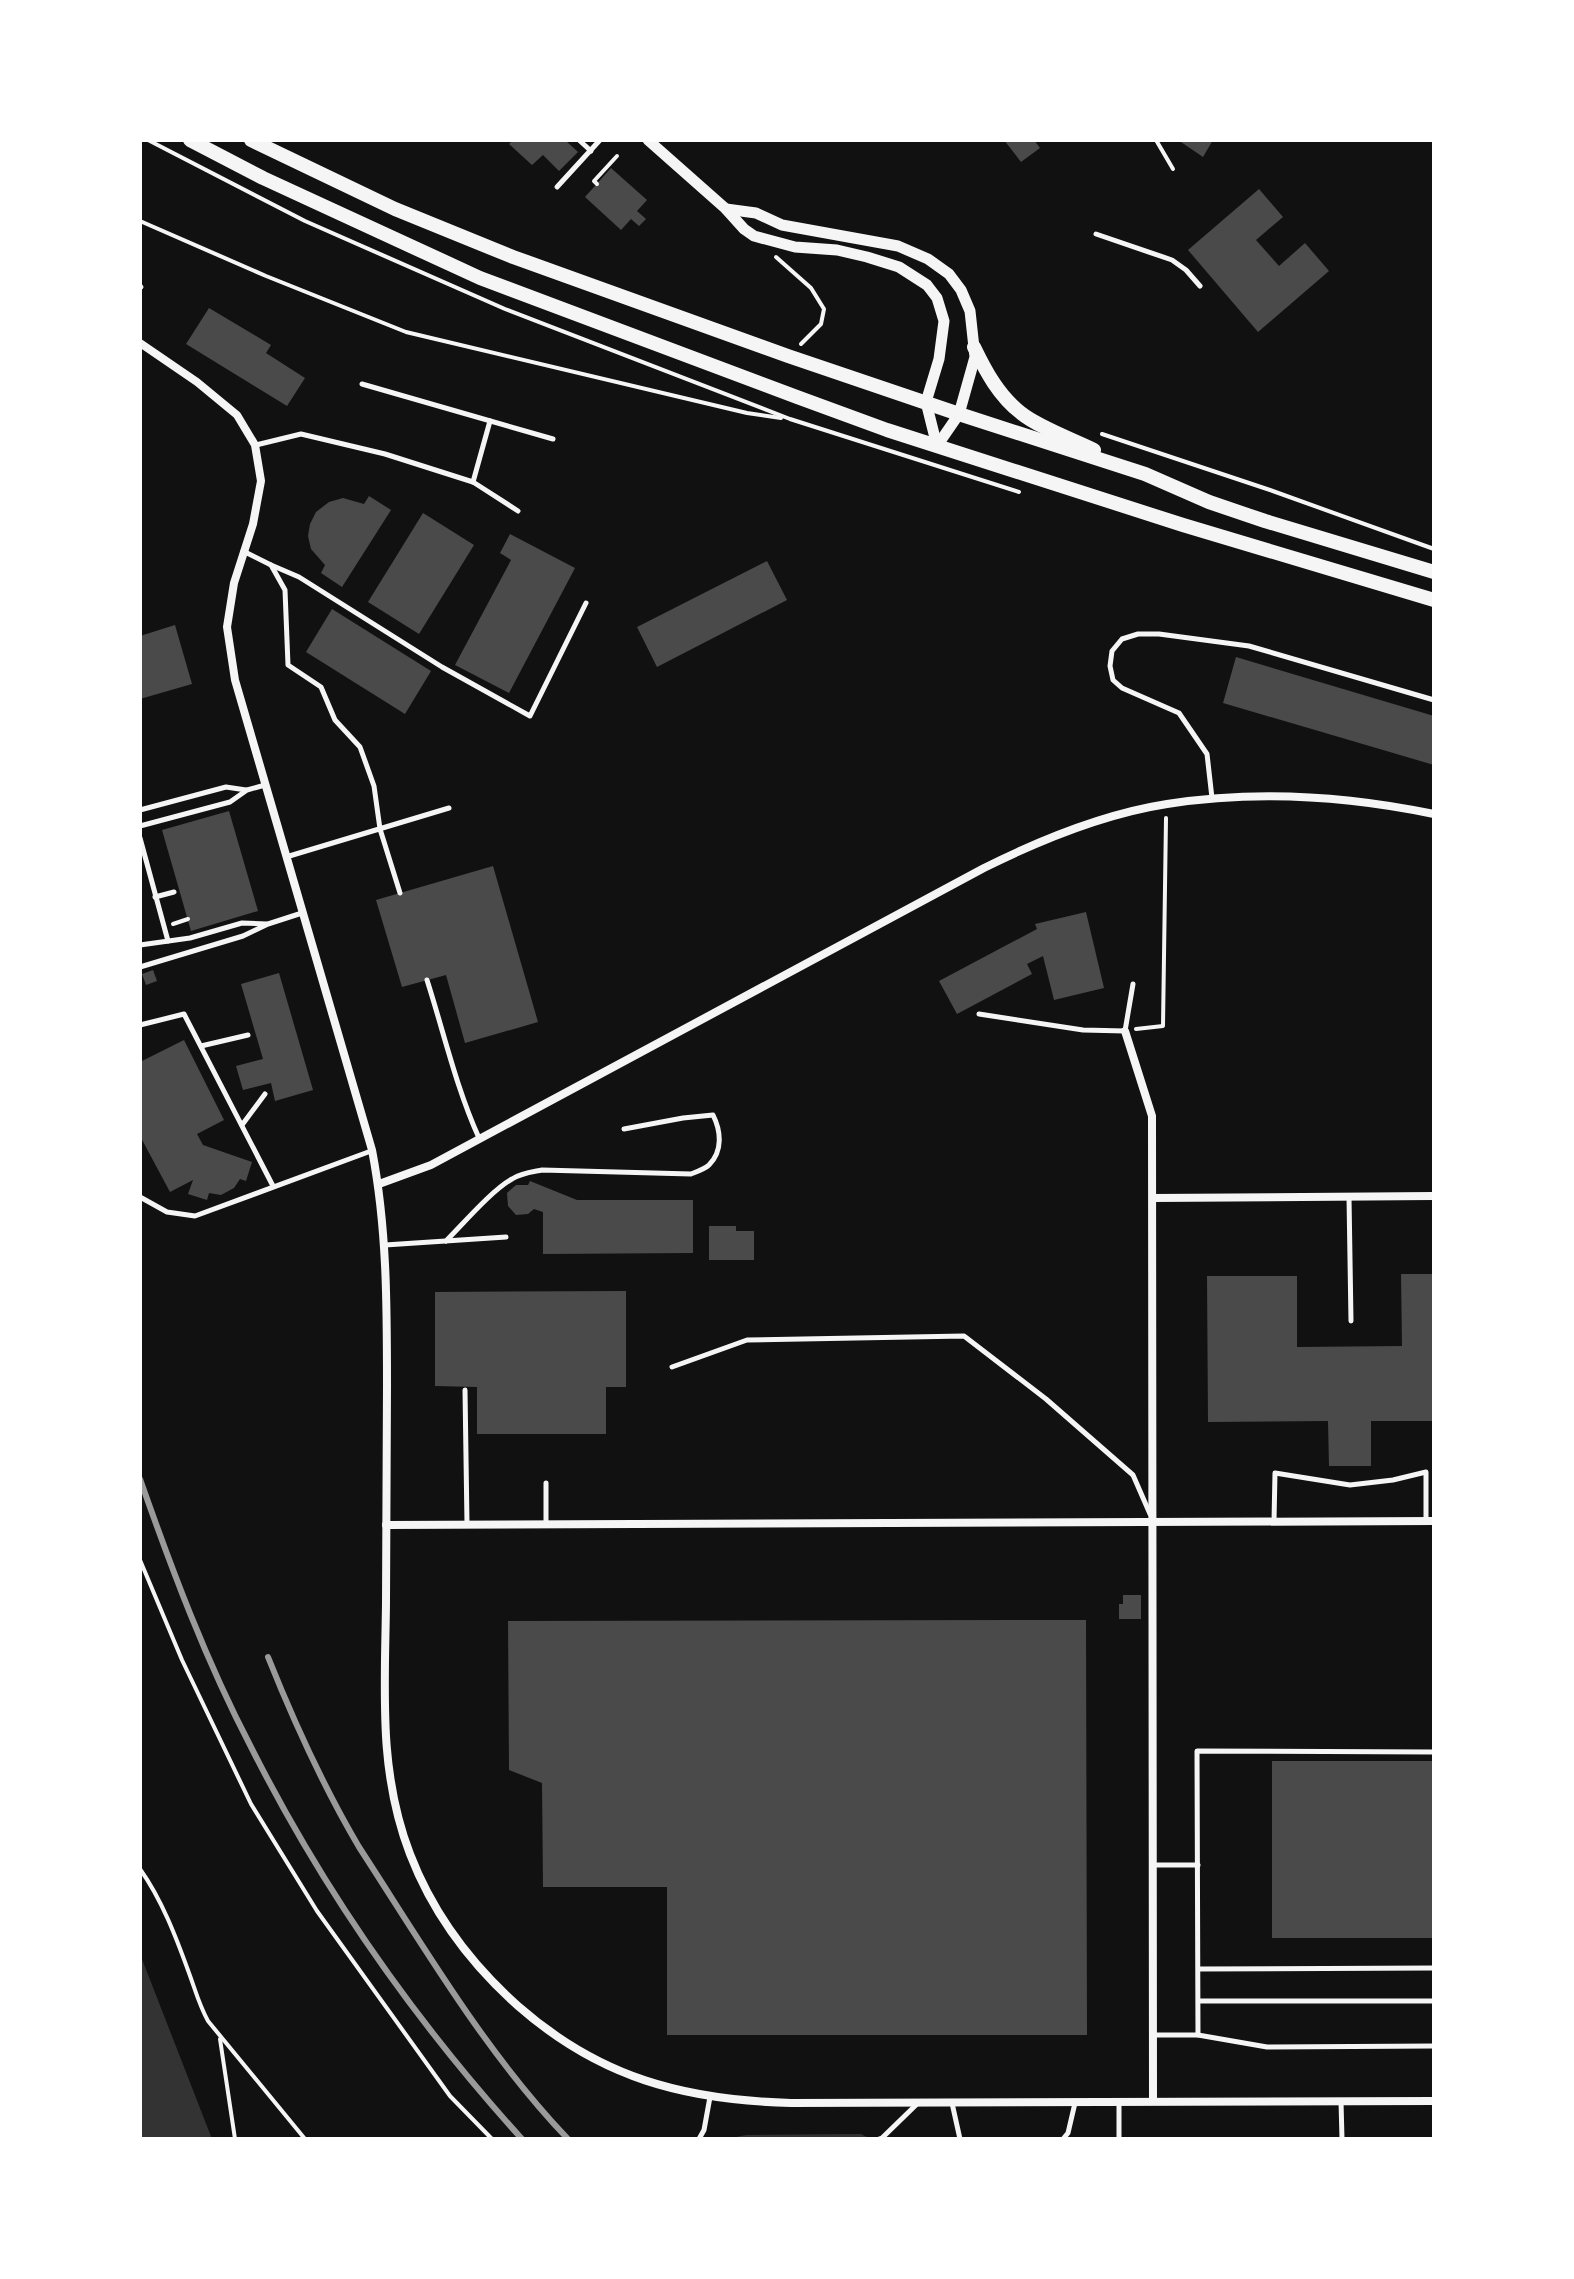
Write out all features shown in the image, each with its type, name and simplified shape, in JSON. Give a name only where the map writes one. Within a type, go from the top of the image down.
[{"type":"main road","points":[[190,140],[263,178],[480,278],[797,397],[937,446],[1183,525],[1434,600]]},
{"type":"main road","points":[[251,140],[395,209],[513,257],[788,356],[1145,474]]},
{"type":"main road","points":[[974,347],[1004,398],[1023,416],[1209,502],[1434,572]]},
{"type":"street","points":[[648,140],[754,236],[795,247],[837,250],[867,257],[899,267],[927,285],[937,298],[944,321],[939,359],[926,402],[937,446]]},
{"type":"street","points":[[726,209],[756,213],[782,225],[898,246],[928,259],[949,274],[964,295],[972,318],[975,357],[959,414],[937,446]]},
{"type":"street","points":[[140,343],[197,382],[237,415],[255,445],[261,481],[253,524],[234,583],[227,627],[235,680],[372,1150],[379,1184],[385,1245],[387,1761],[410,1855],[456,1939],[494,1984],[542,2026],[592,2059],[648,2083],[710,2097],[791,2103],[1434,2101]]},
{"type":"street","points":[[379,1184],[431,1165],[1023,848],[1079,827],[1166,804],[1212,798],[1324,797],[1434,814]]},
{"type":"street","points":[[1125,1031],[1152,1116],[1153,2101]]},
{"type":"street","points":[[1153,1198],[1434,1196]]},
{"type":"street","points":[[386,1525],[1430,1521]]},
{"type":"lane","points":[[579,140],[591,151]]},
{"type":"lane","points":[[557,187],[600,140]]},
{"type":"lane","points":[[1096,234],[1172,260],[1200,286]]},
{"type":"lane","points":[[362,384],[553,439]]},
{"type":"lane","points":[[473,482],[490,421]]},
{"type":"lane","points":[[255,445],[301,434],[385,454],[473,482],[518,511]]},
{"type":"lane","points":[[243,551],[299,577],[442,667],[530,716],[586,603]]},
{"type":"lane","points":[[271,565],[285,590],[288,665],[321,687],[335,720],[360,747],[374,786],[380,829],[400,893]]},
{"type":"lane","points":[[1212,798],[1207,754],[1179,713],[1122,688],[1113,680],[1110,666],[1112,651],[1122,639],[1138,634],[1159,634],[1249,646],[1434,700]]},
{"type":"lane","points":[[140,826],[230,802],[247,790],[265,785]]},
{"type":"lane","points":[[140,810],[226,787],[247,790]]},
{"type":"lane","points":[[286,857],[449,808]]},
{"type":"lane","points":[[140,838],[168,941]]},
{"type":"lane","points":[[155,897],[174,892]]},
{"type":"lane","points":[[140,967],[243,936],[302,913]]},
{"type":"lane","points":[[140,945],[190,938],[242,923],[268,924]]},
{"type":"lane","points":[[427,980],[467,1111],[480,1139]]},
{"type":"lane","points":[[979,1014],[1083,1030],[1125,1031],[1133,984]]},
{"type":"lane","points":[[140,1025],[184,1014],[273,1186]]},
{"type":"lane","points":[[201,1046],[248,1035]]},
{"type":"lane","points":[[242,1125],[265,1094]]},
{"type":"lane","points":[[446,1241],[501,1187],[526,1172],[691,1174],[708,1166],[718,1150],[719,1127],[713,1115],[624,1129]]},
{"type":"lane","points":[[140,1197],[167,1212],[195,1216],[372,1150]]},
{"type":"lane","points":[[1349,1196],[1351,1321]]},
{"type":"lane","points":[[385,1245],[506,1237]]},
{"type":"lane","points":[[672,1367],[747,1340],[964,1336],[1046,1399],[1133,1475],[1153,1523]]},
{"type":"lane","points":[[465,1390],[467,1525]]},
{"type":"lane","points":[[1274,1522],[1275,1473],[1350,1485],[1426,1472],[1430,1521]]},
{"type":"lane","points":[[546,1483],[546,1525]]},
{"type":"lane","points":[[1198,2035],[1197,1751],[1434,1752]]},
{"type":"lane","points":[[1153,1865],[1198,1865]]},
{"type":"lane","points":[[1199,1969],[1434,1968]]},
{"type":"lane","points":[[1199,2001],[1434,2001]]},
{"type":"lane","points":[[1154,2035],[1198,2035],[1267,2047],[1434,2046]]},
{"type":"lane","points":[[699,2139],[704,2130],[710,2097]]},
{"type":"lane","points":[[1119,2101],[1119,2139]]},
{"type":"lane","points":[[1341,2101],[1342,2139]]},
{"type":"lane","points":[[879,2139],[919,2102]]},
{"type":"lane","points":[[1063,2139],[1068,2133],[1076,2102]]},
{"type":"lane","points":[[952,2103],[960,2139]]},
{"type":"lane","points":[[695,2120],[706,2118]]},
{"type":"path","points":[[1156,140],[1173,169]]},
{"type":"path","points":[[597,184],[594,181],[617,156]]},
{"type":"path","points":[[140,221],[406,332],[747,413],[790,419],[961,474]]},
{"type":"path","points":[[754,236],[811,288],[824,309],[821,324],[814,334],[788,356]]},
{"type":"path","points":[[1089,430],[1434,549]]},
{"type":"path","points":[[1125,1031],[1163,1026],[1166,804]]},
{"type":"path","points":[[140,1560],[182,1660],[251,1804],[326,1924],[450,2096],[492,2139]]},
{"type":"path","points":[[140,1869],[170,1924],[199,2005],[220,2036],[305,2139]]},
{"type":"path","points":[[220,2036],[235,2139]]},
{"type":"shaded area","points":[[140,1954],[212,2139],[140,2139]]},
{"type":"shaded area","points":[[861,2134],[871,2139],[726,2139],[746,2135]]},
{"type":"building","points":[[513,140],[565,140],[578,152],[559,171],[543,155],[532,165],[509,144]]},
{"type":"building","points":[[1004,140],[1034,140],[1040,148],[1021,162]]},
{"type":"building","points":[[1178,140],[1213,140],[1203,157]]},
{"type":"building","points":[[611,168],[647,200],[637,211],[646,219],[639,226],[631,219],[621,230],[585,197]]},
{"type":"building","points":[[1259,189],[1283,217],[1256,240],[1279,266],[1305,243],[1329,271],[1258,332],[1188,250]]},
{"type":"building","points":[[209,308],[271,345],[266,353],[305,378],[287,406],[186,344]]},
{"type":"building","points":[[369,496],[391,510],[342,587],[321,573],[325,565],[311,549],[308,536],[310,524],[316,512],[329,502],[343,498],[364,504]]},
{"type":"building","points":[[423,513],[474,545],[419,634],[368,602]]},
{"type":"building","points":[[510,534],[575,568],[509,693],[455,665],[511,560],[500,553]]},
{"type":"building","points":[[767,561],[787,600],[657,667],[637,627]]},
{"type":"building","points":[[332,609],[431,671],[405,714],[306,652]]},
{"type":"building","points":[[175,625],[192,684],[140,699],[140,636]]},
{"type":"building","points":[[1236,657],[1434,716],[1434,765],[1223,703]]},
{"type":"building","points":[[229,811],[258,911],[191,931],[162,830]]},
{"type":"building","points":[[493,866],[538,1022],[465,1043],[446,975],[402,987],[376,900]]},
{"type":"building","points":[[1086,912],[1104,988],[1054,1000],[1043,956],[1027,964],[1032,974],[957,1014],[939,981],[1037,929],[1035,924]]},
{"type":"building","points":[[153,970],[157,981],[146,985],[142,974]]},
{"type":"building","points":[[279,973],[313,1090],[275,1101],[271,1083],[243,1090],[236,1066],[263,1059],[241,984]]},
{"type":"building","points":[[184,1040],[224,1120],[197,1134],[203,1145],[252,1162],[246,1181],[240,1179],[234,1188],[221,1195],[209,1193],[207,1200],[188,1194],[193,1180],[170,1192],[140,1136],[140,1062]]},
{"type":"building","points":[[530,1181],[577,1200],[693,1200],[693,1253],[543,1254],[543,1212],[534,1209],[528,1214],[516,1215],[508,1206],[507,1193],[516,1185],[528,1185]]},
{"type":"building","points":[[709,1226],[736,1226],[736,1231],[754,1231],[754,1260],[709,1260]]},
{"type":"building","points":[[1401,1274],[1434,1274],[1434,1421],[1371,1421],[1371,1466],[1329,1466],[1328,1421],[1208,1422],[1207,1276],[1297,1276],[1297,1347],[1402,1346]]},
{"type":"building","points":[[626,1291],[626,1387],[606,1387],[606,1434],[477,1434],[477,1387],[435,1386],[435,1292]]},
{"type":"building","points":[[1123,1595],[1141,1595],[1141,1619],[1119,1619],[1119,1604],[1123,1604]]},
{"type":"building","points":[[1086,1620],[1087,2035],[667,2035],[667,1887],[543,1887],[542,1783],[509,1770],[508,1621]]},
{"type":"building","points":[[1272,1761],[1434,1761],[1434,1938],[1272,1938]]},
{"type":"railway","points":[[140,1479],[177,1581],[219,1682],[309,1852],[340,1903],[408,2001],[522,2139]]},
{"type":"railway","points":[[268,1657],[310,1754],[359,1847],[483,2035],[509,2071],[568,2139]]}]
